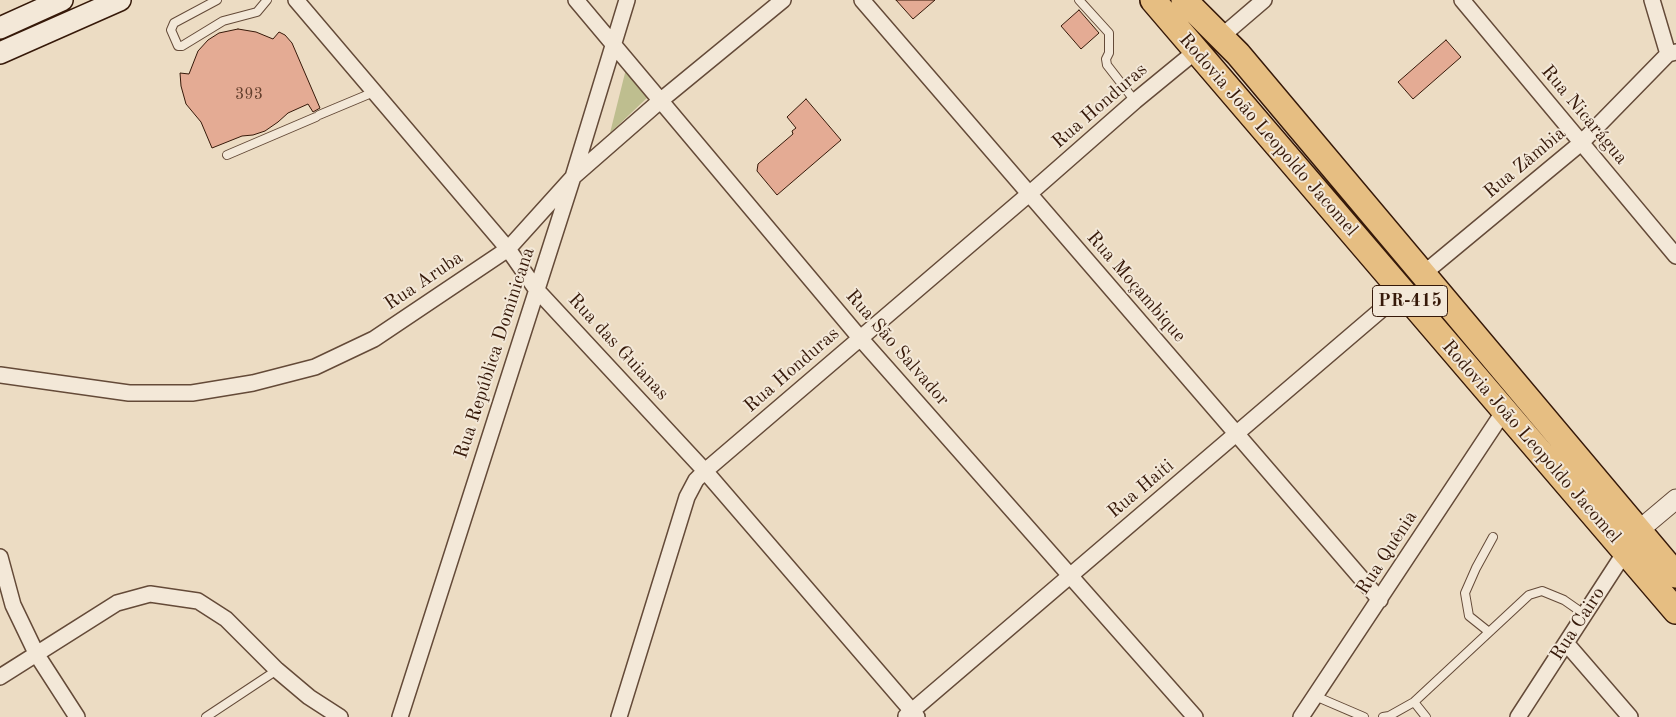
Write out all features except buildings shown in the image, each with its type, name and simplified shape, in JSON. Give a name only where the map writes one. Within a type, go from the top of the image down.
[{"type":"highway","name":"Rodovia João Leopoldo Jacomel","points":[[1153,0],[1676,611]]},
{"type":"highway","name":"Rodovia João Leopoldo Jacomel","points":[[1184,0],[1222,36],[1676,575]]},
{"type":"highway","points":[[1194,0],[1222,36]]},
{"type":"main road","points":[[0,28],[62,0]]},
{"type":"main road","points":[[0,53],[120,0]]},
{"type":"street","name":"Rua das Guianas","points":[[296,0],[508,249],[536,289],[706,470],[911,715]]},
{"type":"street","name":"Rua São Salvador","points":[[576,0],[860,338],[1195,717]]},
{"type":"street","name":"Rua República Dominicana","points":[[400,717],[573,177],[627,0]]},
{"type":"street","name":"Rua Aruba","points":[[0,375],[129,393],[192,392],[252,383],[315,367],[374,339],[508,249],[573,177],[660,100],[783,0]]},
{"type":"street","name":"Rua Moçambique","points":[[862,0],[1380,600]]},
{"type":"street","points":[[1222,36],[1264,0]]},
{"type":"street","name":"Rua Nicarágua","points":[[1462,0],[1676,256]]},
{"type":"street","points":[[1652,0],[1672,53]]},
{"type":"street","name":"Rua Honduras","points":[[619,717],[687,497],[696,480],[1196,50]]},
{"type":"street","name":"Rua Zâmbia","points":[[1423,274],[1581,143],[1672,53]]},
{"type":"street","name":"Rua Haiti","points":[[911,715],[1070,575],[1402,292]]},
{"type":"street","name":"Rua Quênia","points":[[1301,717],[1504,411]]},
{"type":"street","name":"Rua Cairo","points":[[1518,717],[1638,531],[1676,499]]},
{"type":"street","points":[[0,557],[13,605],[37,655],[77,717]]},
{"type":"street","points":[[0,677],[117,603],[150,594],[198,601],[226,619],[277,670],[308,697],[340,717]]},
{"type":"street","points":[[1566,643],[1630,717]]},
{"type":"lane","points":[[217,0],[174,24],[171,30],[178,46],[182,46],[223,21],[257,12],[267,0]]},
{"type":"lane","points":[[1079,0],[1109,33],[1107,65],[1135,101]]},
{"type":"lane","points":[[227,155],[374,92]]},
{"type":"lane","points":[[1489,632],[1469,616],[1465,593],[1493,537]]},
{"type":"lane","points":[[1383,717],[1389,716],[1414,702],[1529,595],[1542,591],[1564,600],[1584,614]]},
{"type":"lane","points":[[206,717],[277,670]]},
{"type":"lane","points":[[1315,696],[1364,717]]},
{"type":"lane","points":[[1414,702],[1426,717]]},
{"type":"green space","points":[[626,69],[649,96],[610,133]]}]
